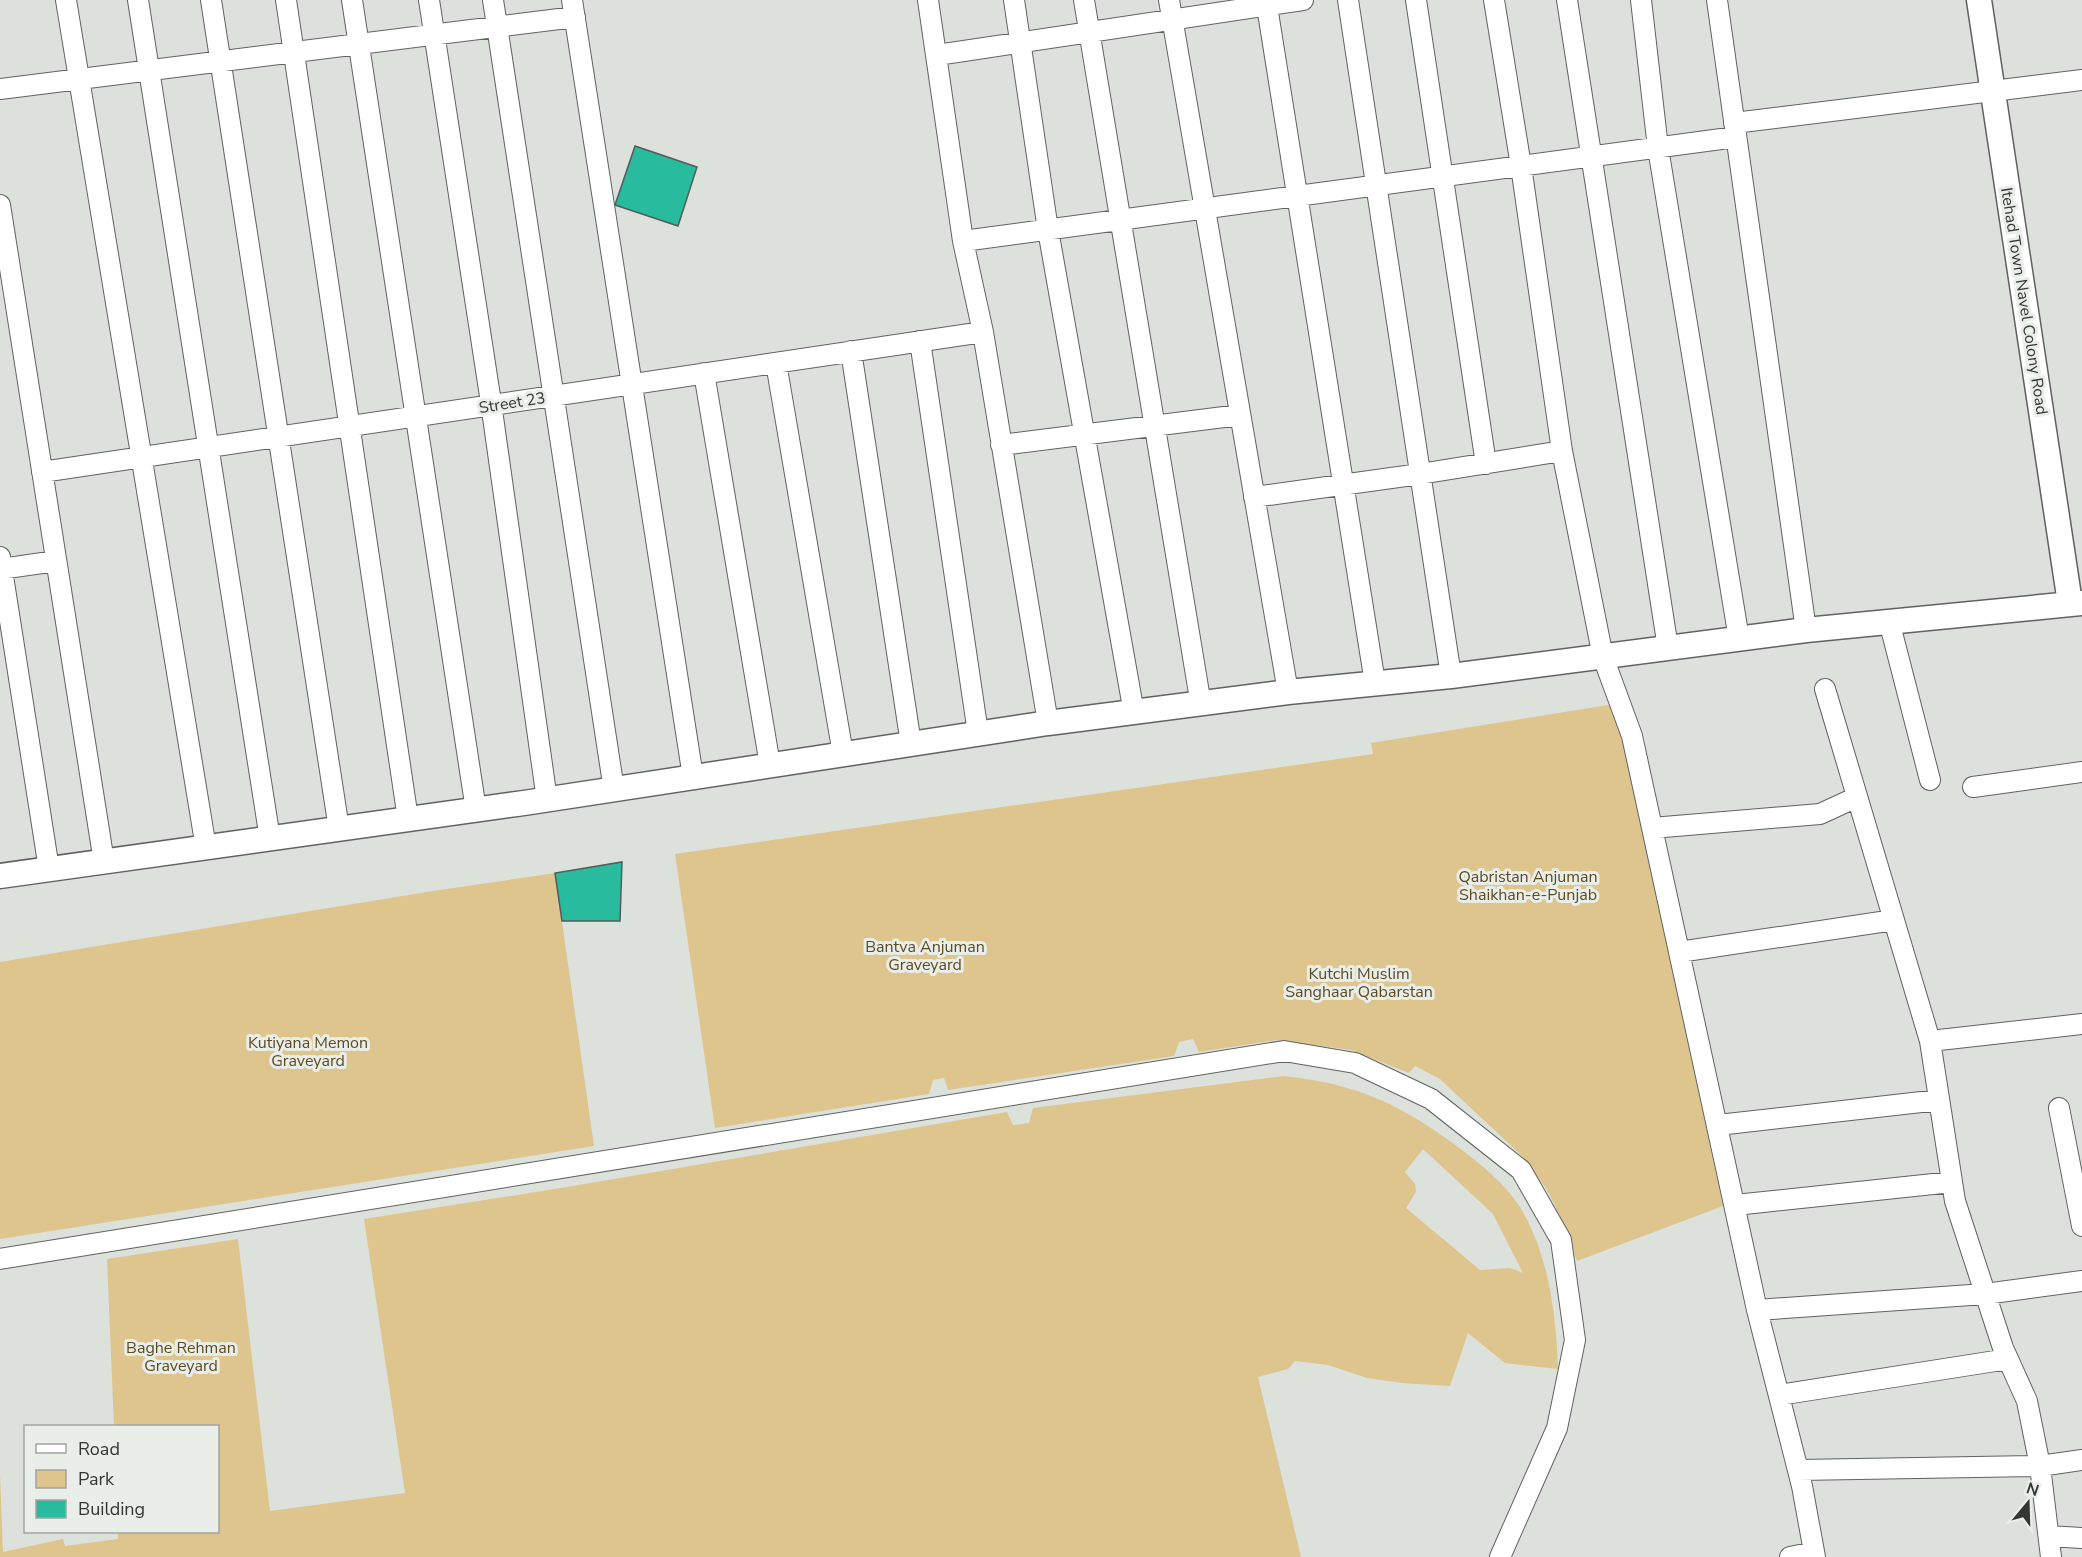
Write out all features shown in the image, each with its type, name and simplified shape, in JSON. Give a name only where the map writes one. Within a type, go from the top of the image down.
[{"type":"street","points":[[66,0],[206,848]]},
{"type":"street","points":[[138,0],[270,839]]},
{"type":"street","points":[[211,0],[339,829]]},
{"type":"street","points":[[286,0],[408,819]]},
{"type":"street","points":[[352,0],[476,810]]},
{"type":"street","points":[[429,0],[491,406],[547,800]]},
{"type":"street","points":[[493,0],[614,790]]},
{"type":"street","points":[[928,0],[963,241],[983,333],[1048,723]]},
{"type":"street","points":[[1014,0],[1048,230],[1134,713]]},
{"type":"street","points":[[1084,0],[1201,705]]},
{"type":"street","points":[[937,55],[1089,33],[1170,10],[1303,0]]},
{"type":"street","points":[[1348,0],[1451,676]]},
{"type":"street","points":[[1416,0],[1486,464]]},
{"type":"street","points":[[1494,0],[1521,166],[1562,451],[1603,657],[1632,736],[1757,1310],[1799,1470],[1814,1555],[1790,1557]]},
{"type":"street","points":[[1567,0],[1668,648]]},
{"type":"street","points":[[1641,0],[1658,148],[1739,639]]},
{"type":"street","points":[[1716,0],[1806,630]]},
{"type":"street","name":"Itehad Town Navel Colony Road","points":[[1979,0],[2076,603]]},
{"type":"street","points":[[1267,3],[1375,683]]},
{"type":"street","points":[[0,88],[497,27],[574,8],[693,777]]},
{"type":"street","points":[[1170,10],[1288,693]]},
{"type":"street","points":[[963,241],[1658,148],[1735,130],[1993,90],[2082,80]]},
{"type":"street","points":[[0,205],[10,330],[42,472],[104,862]]},
{"type":"street","name":"Street 23","points":[[42,472],[983,333]]},
{"type":"street","points":[[920,341],[978,734]]},
{"type":"street","points":[[851,351],[911,744]]},
{"type":"street","points":[[776,363],[843,754]]},
{"type":"street","points":[[704,373],[770,765]]},
{"type":"street","points":[[1001,446],[1240,415]]},
{"type":"street","points":[[1254,497],[1562,451]]},
{"type":"street","points":[[49,870],[1,565],[56,561]]},
{"type":"street","points":[[0,876],[547,800],[1048,723],[1288,693],[1451,676],[1806,630],[2076,603]]},
{"type":"street","points":[[1889,621],[1930,780]]},
{"type":"street","points":[[1825,689],[1930,1041],[1955,1201],[2008,1359],[2027,1401],[2040,1466],[2051,1557]]},
{"type":"street","points":[[1973,787],[2082,772]]},
{"type":"street","points":[[1652,828],[1820,814],[1857,797]]},
{"type":"street","points":[[1679,952],[1894,920]]},
{"type":"street","points":[[1930,1041],[2082,1024]]},
{"type":"street","points":[[0,1259],[1284,1051],[1355,1064],[1431,1099],[1521,1170],[1561,1240],[1575,1340],[1557,1428],[1500,1557]]},
{"type":"street","points":[[1718,1125],[1939,1100]]},
{"type":"street","points":[[2059,1108],[2082,1226]]},
{"type":"street","points":[[1735,1205],[1952,1182]]},
{"type":"street","points":[[1757,1310],[1985,1294],[2082,1281]]},
{"type":"street","points":[[1779,1395],[2008,1359]]},
{"type":"street","points":[[1799,1470],[2040,1466],[2082,1460]]},
{"type":"street","points":[[2049,1536],[2082,1538]]},
{"type":"green space","points":[[1615,704],[1723,1206],[1577,1261],[1554,1203],[1522,1156],[1440,1079],[1415,1066],[1409,1073],[1351,1050],[1277,1040],[1199,1052],[1193,1039],[1179,1042],[1174,1056],[948,1090],[944,1078],[933,1080],[929,1094],[715,1128],[675,854],[1373,754],[1371,743]]},
{"type":"green space","name":"Kutiyana Memon Graveyard","points":[[555,873],[594,1146],[0,1239],[0,962]]},
{"type":"green space","name":"Baghe Rehman Graveyard","points":[[1284,1076],[1335,1085],[1379,1099],[1440,1134],[1478,1162],[1501,1183],[1520,1207],[1538,1245],[1549,1285],[1558,1369],[1505,1363],[1468,1333],[1450,1386],[1367,1378],[1328,1365],[1295,1361],[1288,1369],[1258,1377],[1301,1557],[0,1557],[0,1474],[3,1552],[63,1539],[65,1546],[118,1539],[118,1533],[219,1533],[219,1425],[114,1425],[107,1259],[238,1239],[270,1511],[405,1493],[364,1219],[1007,1112],[1013,1125],[1029,1123],[1033,1108]],"holes":[[[1423,1149],[1493,1214],[1523,1273],[1510,1268],[1480,1270],[1406,1208],[1416,1192],[1415,1184],[1405,1172]]]},
{"type":"building","points":[[635,146],[697,167],[678,226],[615,205]]},
{"type":"building","points":[[622,862],[620,921],[562,921],[555,873]]},
{"type":"park label","name":"Qabristan Anjuman Shaikhan-e-Punjab","points":[[1528,885]]},
{"type":"park label","name":"Bantva Anjuman Graveyard","points":[[925,955]]},
{"type":"park label","name":"Kutchi Muslim Sanghaar Qabarstan","points":[[1359,982]]}]
